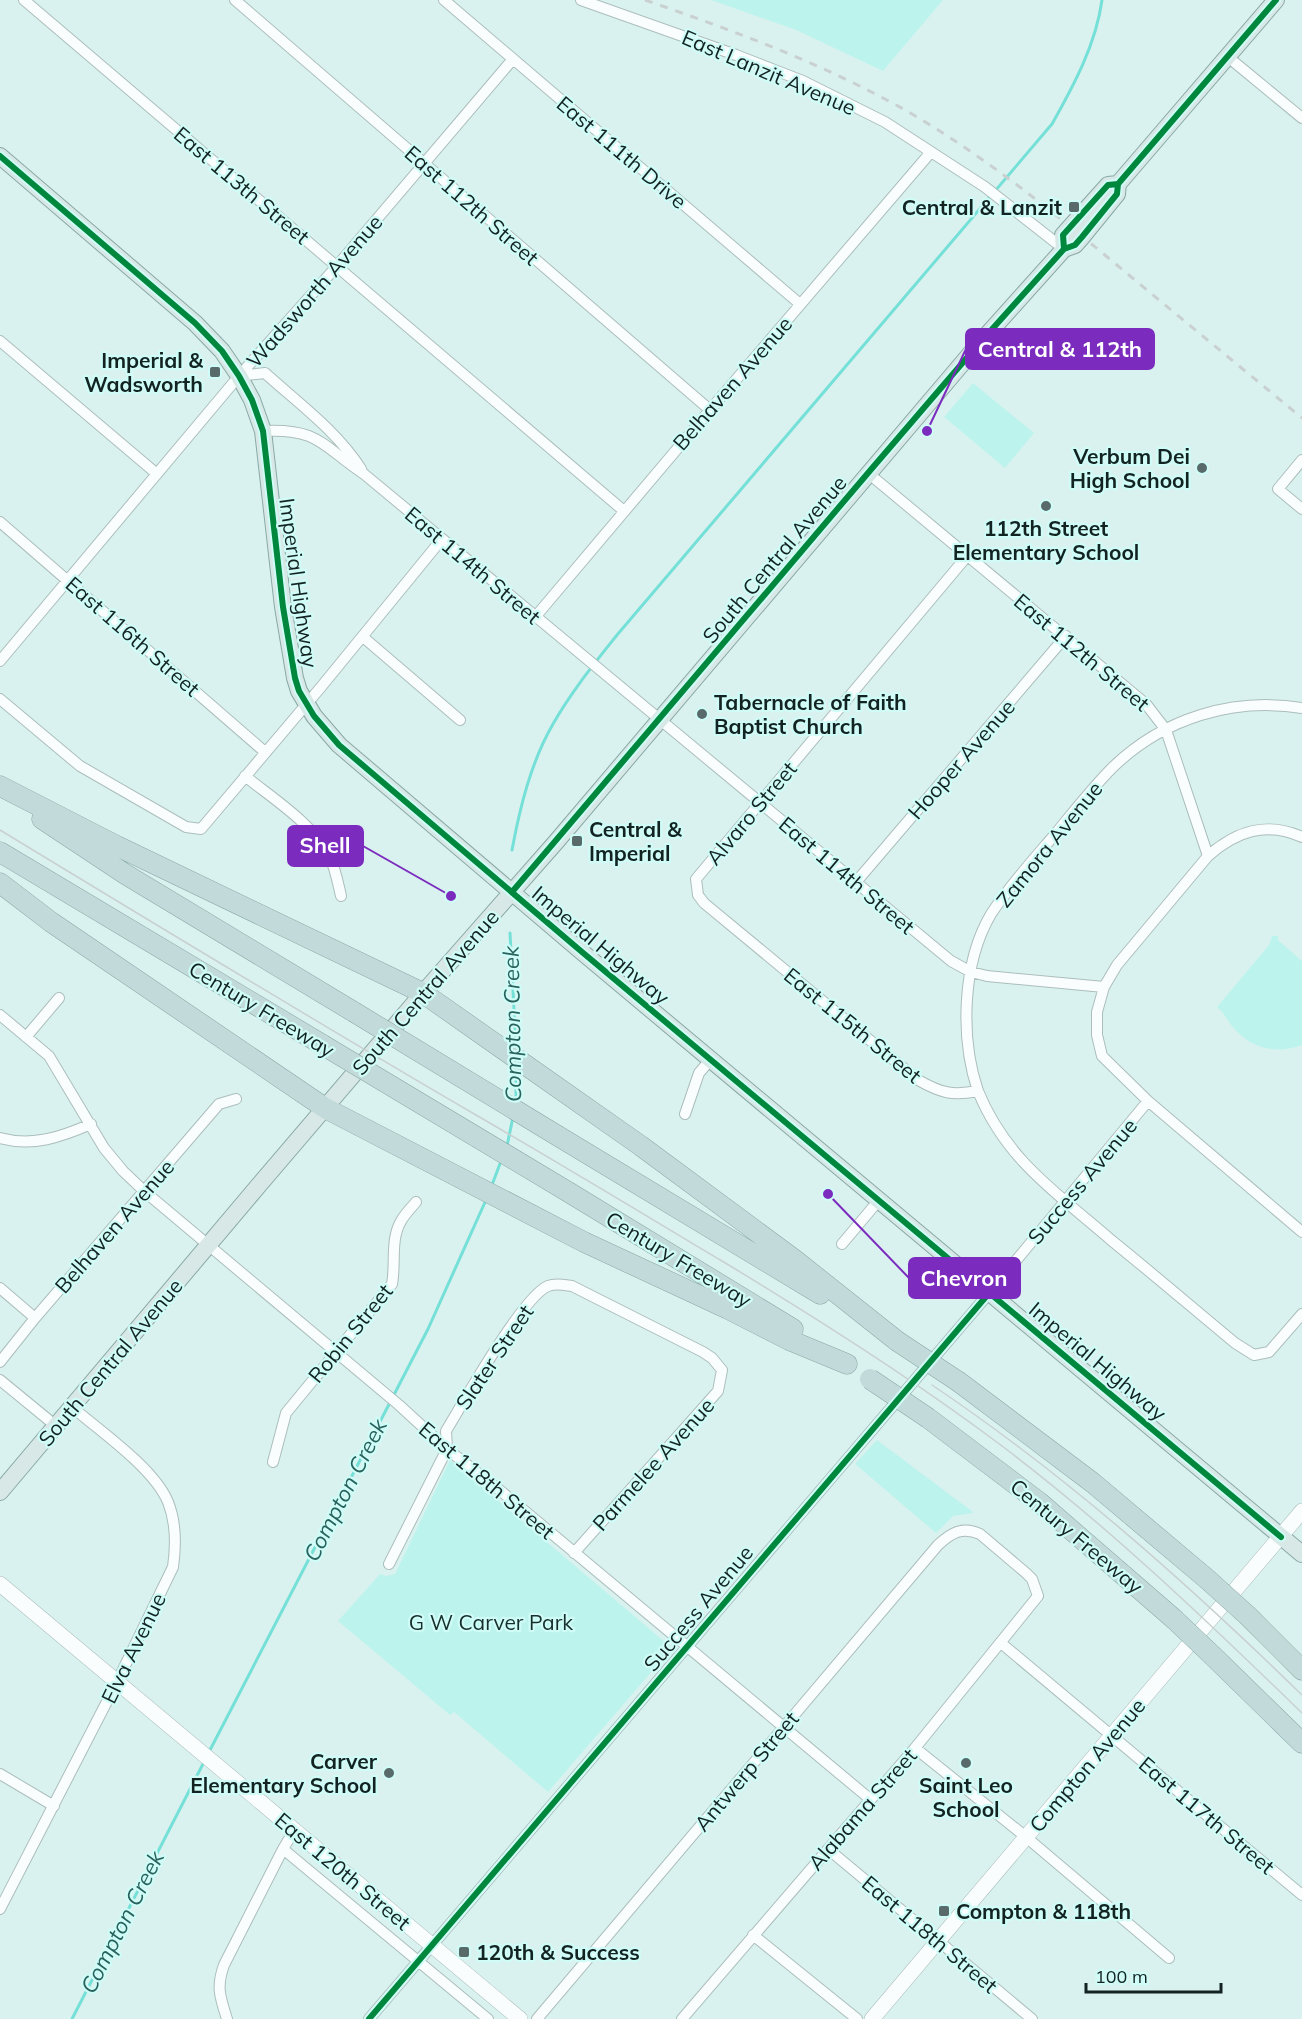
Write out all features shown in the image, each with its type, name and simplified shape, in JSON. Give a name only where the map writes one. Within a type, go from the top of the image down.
[{"type":"highway","points":[[0,788],[423,993],[641,1146],[785,1253],[897,1341]]},
{"type":"highway","name":"Century Freeway","points":[[0,788],[125,874],[897,1341],[959,1382],[1093,1483],[1207,1579],[1302,1670]]},
{"type":"highway","name":"Century Freeway","points":[[0,852],[570,1193],[847,1364],[928,1418],[1039,1502],[1174,1619],[1302,1743]]},
{"type":"highway","points":[[0,883],[51,922],[326,1108],[584,1242],[789,1340],[847,1364]]},
{"type":"main road","name":"South Central Avenue","points":[[0,1492],[423,993],[556,842],[977,346],[1064,249],[1075,245],[1082,237],[1118,194],[1118,184],[1276,0]]},
{"type":"main road","name":"Imperial Highway","points":[[0,156],[195,322],[222,351],[239,376],[252,400],[263,431],[291,660],[299,691],[325,730],[339,745],[512,892],[1302,1554]]},
{"type":"street","name":"East 113th Street","points":[[24,0],[624,511]]},
{"type":"street","name":"East 112th Street","points":[[235,0],[710,410]]},
{"type":"street","name":"East 111th Drive","points":[[444,0],[800,304]]},
{"type":"street","name":"East Lanzit Avenue","points":[[581,0],[803,81],[885,122],[985,187],[1064,249]]},
{"type":"street","points":[[1228,57],[1302,118]]},
{"type":"street","name":"Wadsworth Avenue","points":[[0,661],[239,376],[337,266],[513,59]]},
{"type":"street","name":"Belhaven Avenue","points":[[536,616],[931,152]]},
{"type":"street","points":[[0,341],[157,474]]},
{"type":"street","name":"East 114th Street","points":[[239,376],[265,373],[334,436],[353,456],[364,474]]},
{"type":"street","name":"East 114th Street","points":[[263,431],[284,430],[303,433],[322,441],[951,961],[971,972],[987,976],[1104,987]]},
{"type":"street","points":[[1302,460],[1278,489],[1302,509]]},
{"type":"street","name":"East 112th Street","points":[[868,473],[1142,700],[1158,718],[1166,730],[1208,856]]},
{"type":"street","name":"East 116th Street","points":[[0,522],[265,752]]},
{"type":"street","points":[[0,699],[80,766],[186,827],[201,829],[363,637],[442,539]]},
{"type":"street","name":"Alvaro Street","points":[[696,879],[968,555]]},
{"type":"street","name":"Hooper Avenue","points":[[856,882],[1066,636]]},
{"type":"street","points":[[363,637],[460,720]]},
{"type":"street","name":"Zamora Avenue","points":[[978,1091],[967,1049],[971,972],[975,953],[990,916],[1016,881],[1114,766],[1166,730],[1201,714],[1226,707],[1261,705],[1302,708]]},
{"type":"street","points":[[245,776],[293,814],[316,836],[330,856],[341,896]]},
{"type":"street","points":[[1302,837],[1275,829],[1244,832],[1232,837],[1208,856],[1117,966],[1104,987],[1097,1012],[1097,1035],[1102,1056],[1148,1101],[1302,1232]]},
{"type":"street","name":"East 115th Street","points":[[696,879],[698,895],[704,903],[918,1080],[946,1094],[978,1091]]},
{"type":"street","points":[[26,1037],[59,998]]},
{"type":"street","name":"East 118th Street","points":[[0,1015],[49,1056],[104,1148],[144,1191],[337,1352],[447,1449],[502,1492],[870,1798]]},
{"type":"street","points":[[685,1114],[699,1073],[711,1059]]},
{"type":"street","points":[[978,1091],[986,1110],[1028,1170],[1235,1343],[1254,1355],[1262,1355],[1275,1346],[1302,1314]]},
{"type":"street","name":"Belhaven Avenue","points":[[0,1362],[219,1104],[236,1099]]},
{"type":"street","name":"Success Avenue","points":[[369,2019],[990,1292],[1148,1101]]},
{"type":"street","points":[[0,1138],[13,1142],[48,1140],[91,1124]]},
{"type":"street","points":[[842,1244],[879,1200]]},
{"type":"street","name":"Robin Street","points":[[273,1462],[286,1413],[392,1284],[395,1238],[400,1222],[416,1202]]},
{"type":"street","name":"Slater Street","points":[[389,1564],[447,1449],[446,1431],[512,1325],[536,1296],[549,1286],[561,1284],[572,1286],[703,1352],[712,1358],[722,1370]]},
{"type":"street","points":[[0,1288],[35,1318]]},
{"type":"street","name":"Parmelee Avenue","points":[[574,1553],[718,1391],[722,1370]]},
{"type":"street","points":[[0,1380],[56,1426]]},
{"type":"street","name":"Elva Avenue","points":[[0,1909],[117,1682],[173,1567],[176,1546],[168,1502],[151,1476],[72,1407]]},
{"type":"street","name":"Compton Avenue","points":[[872,2019],[1302,1511]]},
{"type":"street","name":"Antwerp Street","points":[[537,2019],[938,1545],[951,1533],[960,1530],[980,1534],[1032,1579],[1038,1596]]},
{"type":"street","name":"East 120th Street","points":[[0,1584],[520,2019]]},
{"type":"street","name":"Alabama Street","points":[[682,2019],[915,1748],[1038,1596]]},
{"type":"street","name":"East 117th Street","points":[[1001,1643],[1302,1895]]},
{"type":"street","points":[[915,1748],[1169,1958]]},
{"type":"street","points":[[0,1774],[54,1806]]},
{"type":"street","points":[[227,2019],[219,1991],[221,1972],[295,1829]]},
{"type":"street","name":"East 118th Street","points":[[828,1849],[1032,2019]]},
{"type":"street","points":[[283,1850],[488,2019]]},
{"type":"street","points":[[753,1935],[857,2019]]},
{"type":"green space","points":[[711,0],[943,0],[883,71],[796,30]]},
{"type":"green space","points":[[973,383],[1034,433],[1005,468],[944,417]]},
{"type":"green space","points":[[1272,936],[1278,936],[1278,940],[1302,961],[1302,1045],[1292,1048],[1264,1048],[1246,1040],[1217,1007],[1269,945]]},
{"type":"green space","points":[[877,1440],[973,1513],[953,1516],[936,1533],[855,1464]]},
{"type":"green space","name":"G W Carver Park","points":[[450,1460],[672,1648],[548,1792],[454,1712],[450,1715],[338,1621],[380,1574],[386,1576],[395,1574]]},
{"type":"waterway","points":[[512,850],[532,769],[553,724],[575,689],[617,635],[1052,124],[1076,79],[1089,48],[1102,0]]},
{"type":"waterway","name":"Compton Creek","points":[[510,933],[516,1048]]},
{"type":"waterway","name":"Compton Creek","points":[[516,1067],[516,1102]]},
{"type":"waterway","name":"Compton Creek","points":[[507,1146],[513,1117]]},
{"type":"waterway","name":"Compton Creek","points":[[492,1185],[501,1161]]},
{"type":"waterway","name":"Compton Creek","points":[[209,1752],[428,1329],[486,1200]]},
{"type":"waterway","name":"Compton Creek","points":[[72,2019],[205,1760]]},
{"type":"tram line","points":[[0,830],[722,1261],[894,1370],[994,1440],[1075,1504],[1190,1606],[1302,1713]]},
{"type":"tram line","points":[[932,1385],[1030,1456],[1124,1531],[1302,1695]]},
{"type":"railway","points":[[645,0],[747,37],[814,65],[880,96],[940,131],[995,168],[1047,208],[1302,418]]},
{"type":"cycle path","points":[[512,892],[977,346],[1064,249],[1075,245],[1082,237],[1117,194],[1118,184],[1276,0]]},
{"type":"cycle path","points":[[0,156],[195,323],[222,351],[239,376],[252,400],[263,431],[283,607],[295,678],[299,691],[314,716],[339,745],[582,952],[1281,1537]]},
{"type":"cycle path","points":[[1064,249],[1063,235],[1108,185],[1118,184]]},
{"type":"cycle path","points":[[369,2019],[990,1292]]},
{"type":"place","name":"Central & Lanzit","points":[[1074,207]]},
{"type":"place","name":"Imperial & Wadsworth","points":[[215,372]]},
{"type":"place","name":"Central & 112th","points":[[927,431]]},
{"type":"place","name":"Verbum Dei High School","points":[[1202,468]]},
{"type":"place","name":"112th Street Elementary School","points":[[1046,506]]},
{"type":"place","name":"Tabernacle of Faith Baptist Church","points":[[702,714]]},
{"type":"place","name":"Central & Imperial","points":[[577,841]]},
{"type":"place","name":"Shell","points":[[451,896]]},
{"type":"place","name":"Chevron","points":[[828,1194]]},
{"type":"place","name":"Saint Leo School","points":[[966,1763]]},
{"type":"place","name":"Carver Elementary School","points":[[389,1773]]},
{"type":"place","name":"Compton & 118th","points":[[944,1911]]},
{"type":"place","name":"120th & Success","points":[[464,1952]]}]
